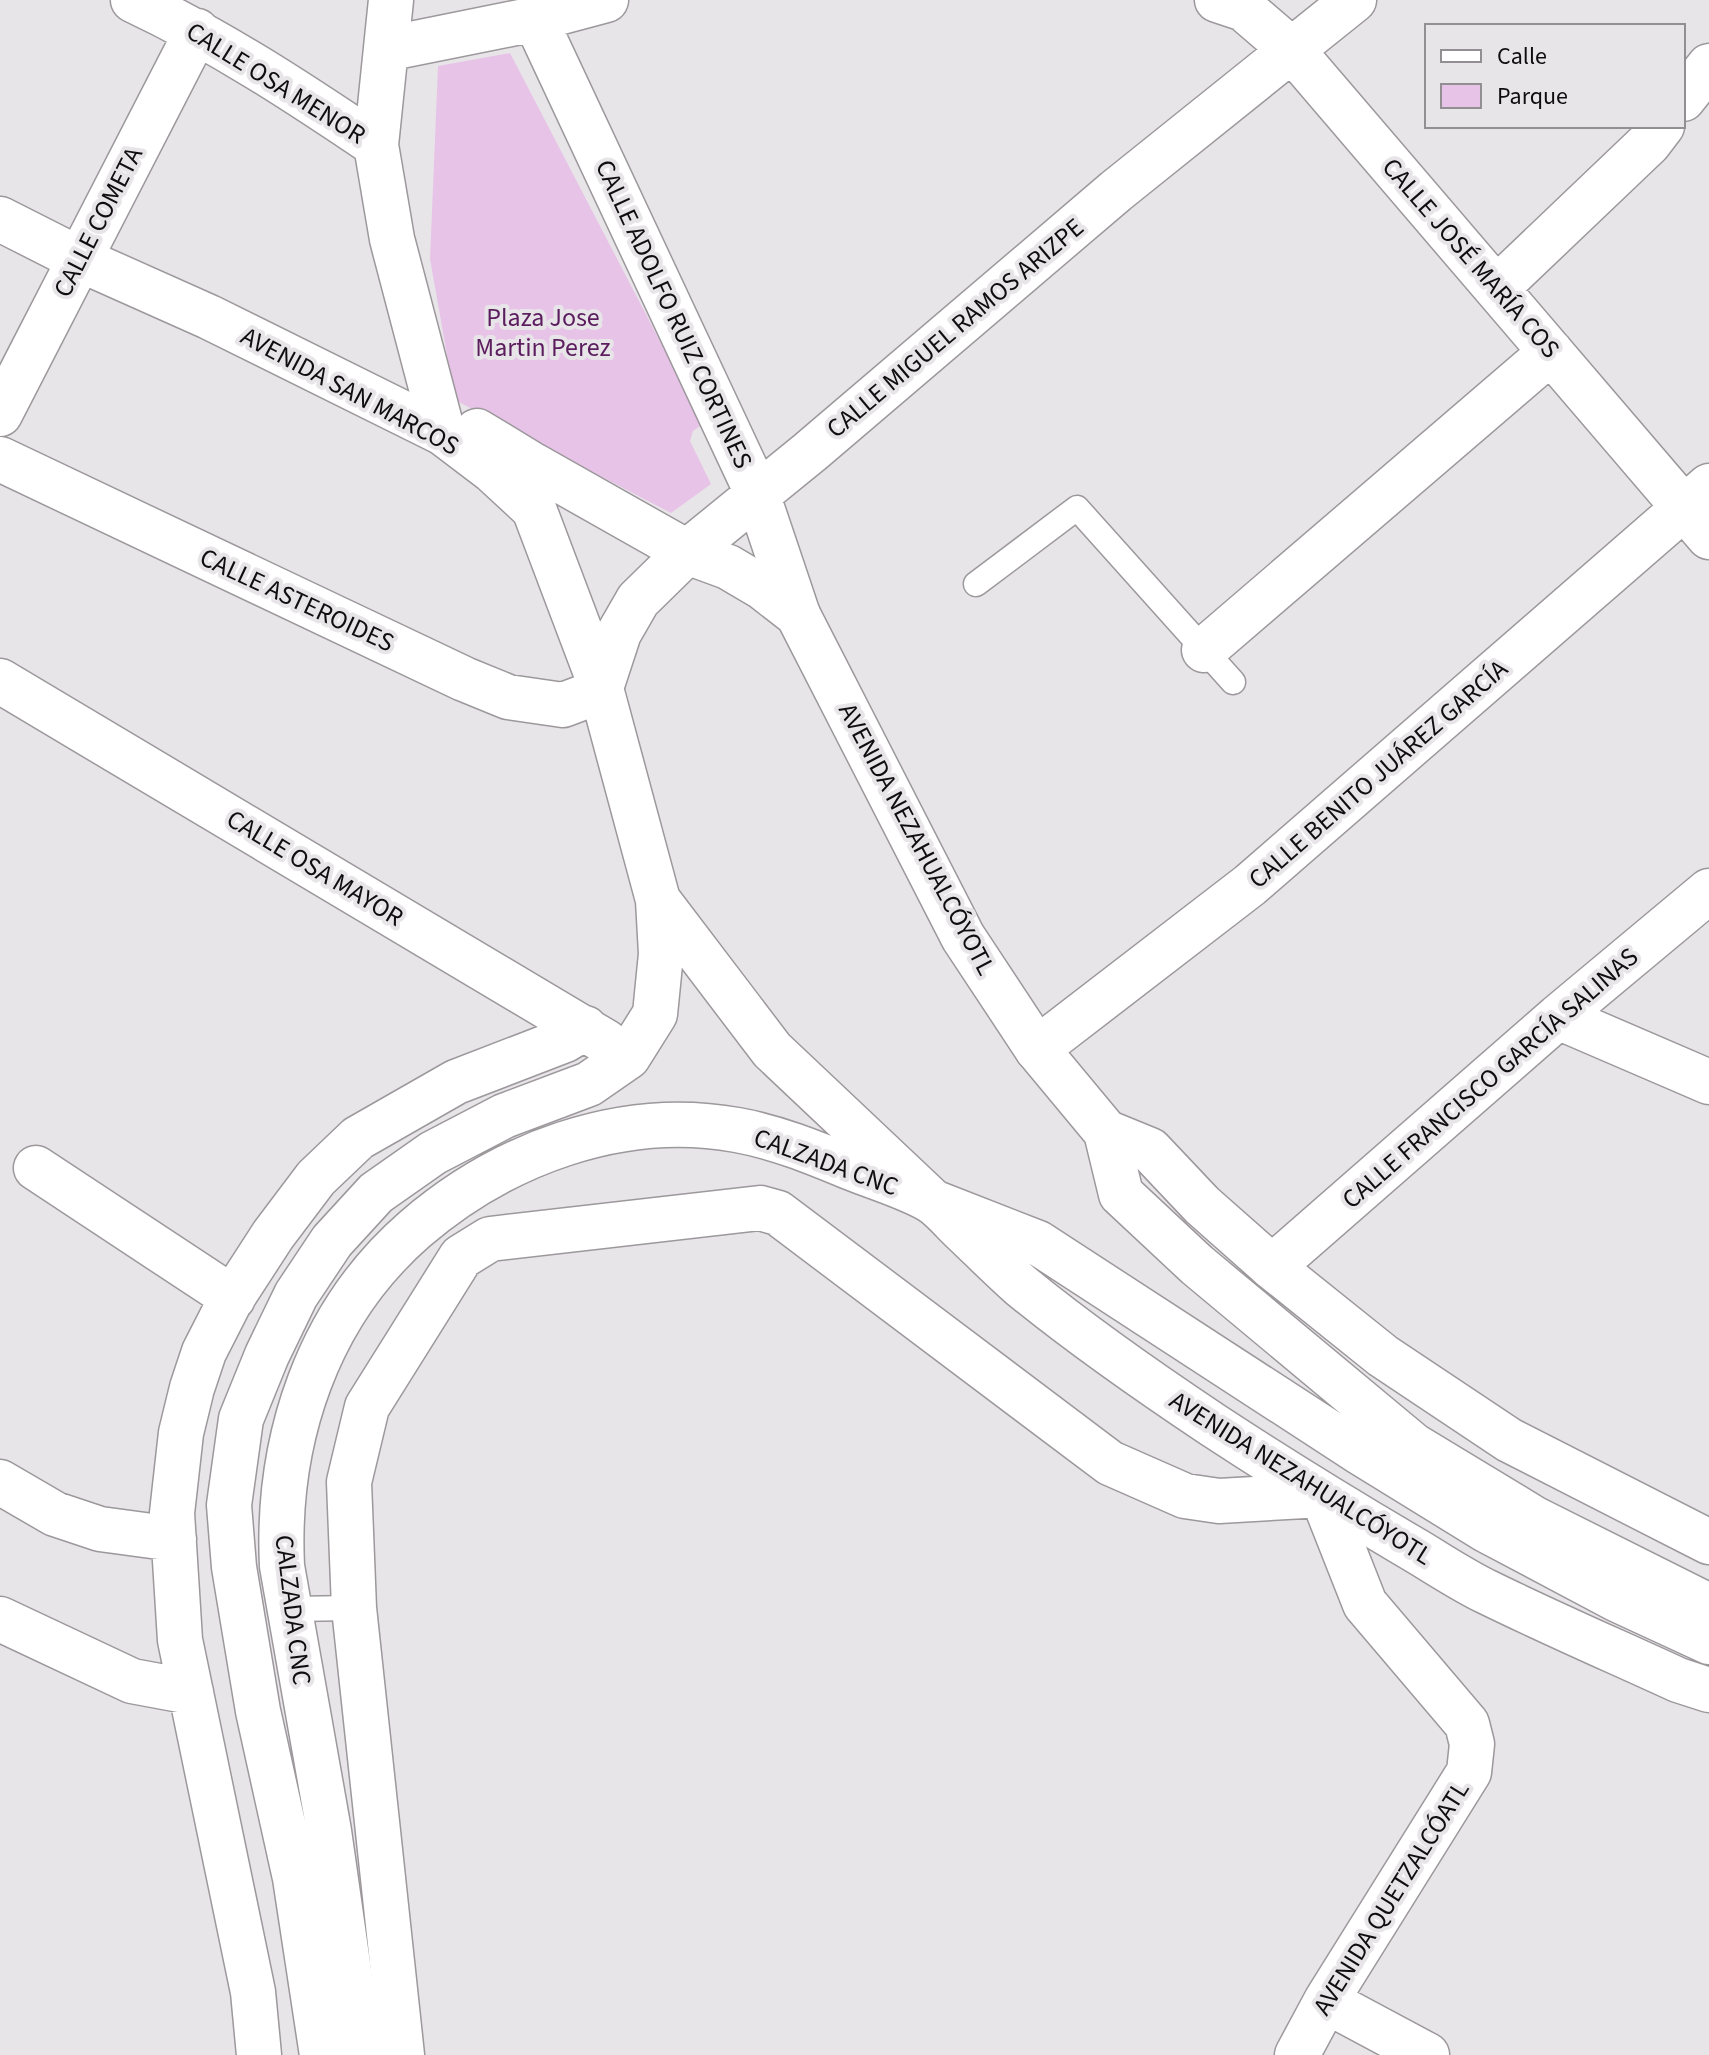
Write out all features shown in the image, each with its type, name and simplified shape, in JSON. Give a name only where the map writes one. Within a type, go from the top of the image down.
[{"type":"street","name":"CALLE OSA MENOR","points":[[133,0],[197,31],[273,76],[376,145]]},
{"type":"street","points":[[391,0],[376,145],[392,239],[438,419],[533,465],[687,552],[728,567],[762,587],[798,615]]},
{"type":"street","points":[[386,49],[535,19],[606,0]]},
{"type":"street","name":"CALLE JOSÉ MARÍA COS","points":[[1217,0],[1244,9],[1293,51],[1551,352],[1701,511]]},
{"type":"street","name":"CALLE MIGUEL RAMOS ARIZPE","points":[[600,691],[619,633],[638,600],[687,552],[810,452],[1116,191],[1354,0]]},
{"type":"street","name":"CALLE ADOLFO RUIZ CORTINES","points":[[535,19],[757,493],[798,615]]},
{"type":"street","name":"CALLE COMETA","points":[[0,414],[197,31]]},
{"type":"street","points":[[1685,96],[1709,66]]},
{"type":"street","points":[[1498,287],[1649,143],[1660,128]]},
{"type":"street","name":"AVENIDA SAN MARCOS","points":[[0,192],[85,247],[438,419],[534,509],[599,681],[658,900]]},
{"type":"street","name":"AVENIDA SAN MARCOS","points":[[0,219],[85,247]]},
{"type":"street","points":[[1204,650],[1551,352]]},
{"type":"street","name":"CALLE ASTEROIDES","points":[[0,459],[508,697],[563,705],[600,691]]},
{"type":"street","name":"CALLE BENITO JUÁREZ GARCÍA","points":[[1037,1049],[1250,885],[1701,511]]},
{"type":"street","name":"AVENIDA NEZAHUALCÓYOTL","points":[[798,615],[963,937],[1037,1049],[1106,1132],[1121,1194],[1197,1265],[1413,1445],[1535,1519],[1709,1606]]},
{"type":"street","name":"CALLE OSA MAYOR","points":[[0,681],[585,1028],[628,1057]]},
{"type":"street","name":"CALLE FRANCISCO GARCÍA SALINAS","points":[[1272,1267],[1558,1017],[1709,891]]},
{"type":"street","name":"AVENIDA NEZAHUALCÓYOTL","points":[[658,900],[772,1050],[1017,1282],[1099,1348],[1322,1495],[1483,1591],[1678,1680],[1709,1690]]},
{"type":"street","name":"CALZADA CNC","points":[[322,2055],[295,1878],[258,1711],[234,1567],[229,1505],[241,1419],[296,1295],[332,1241],[376,1193],[433,1153],[504,1116],[589,1084],[628,1057],[655,1014],[661,954],[658,900]]},
{"type":"street","points":[[1558,1017],[1709,1082]]},
{"type":"street","points":[[259,2055],[253,1992],[180,1640],[172,1513],[176,1468],[192,1388],[204,1352],[233,1298],[273,1235],[316,1178],[358,1138],[456,1082],[565,1040],[585,1028]]},
{"type":"street","name":"CALZADA CNC","points":[[361,2055],[329,1831],[282,1566],[281,1536],[286,1462],[295,1424],[315,1365],[330,1333],[359,1287],[402,1240],[429,1217],[477,1185],[533,1155],[585,1137],[665,1123],[735,1130],[798,1146],[933,1202]]},
{"type":"street","name":"AVENIDA NEZAHUALCÓYOTL","points":[[1106,1132],[1150,1150],[1202,1205],[1272,1267],[1383,1356],[1509,1440],[1709,1542]]},
{"type":"street","points":[[36,1168],[233,1298]]},
{"type":"street","name":"AVENIDA NEZAHUALCÓYOTL","points":[[933,1202],[1038,1243],[1361,1453],[1486,1530],[1618,1600],[1709,1642]]},
{"type":"street","points":[[402,2055],[354,1608],[349,1482],[367,1407],[461,1257],[490,1239],[760,1208],[778,1213],[1110,1463],[1185,1496],[1207,1500],[1322,1495]]},
{"type":"street","points":[[0,1482],[55,1514],[100,1529],[174,1539]]},
{"type":"street","name":"AVENIDA QUETZALCÓATL","points":[[1297,2055],[1326,2001],[1469,1772],[1472,1744],[1467,1724],[1365,1604],[1322,1495]]},
{"type":"street","points":[[0,1619],[132,1681],[191,1692]]},
{"type":"street","points":[[1326,2001],[1427,2055]]},
{"type":"lane","points":[[976,584],[1077,508],[1233,682]]},
{"type":"lane","points":[[290,1609],[354,1608]]},
{"type":"lane","points":[[329,1831],[377,1825]]},
{"type":"green space","name":"Plaza Jose Martin Perez","points":[[510,53],[703,424],[693,431],[690,441],[711,484],[671,513],[455,400],[430,259],[438,66]]}]
